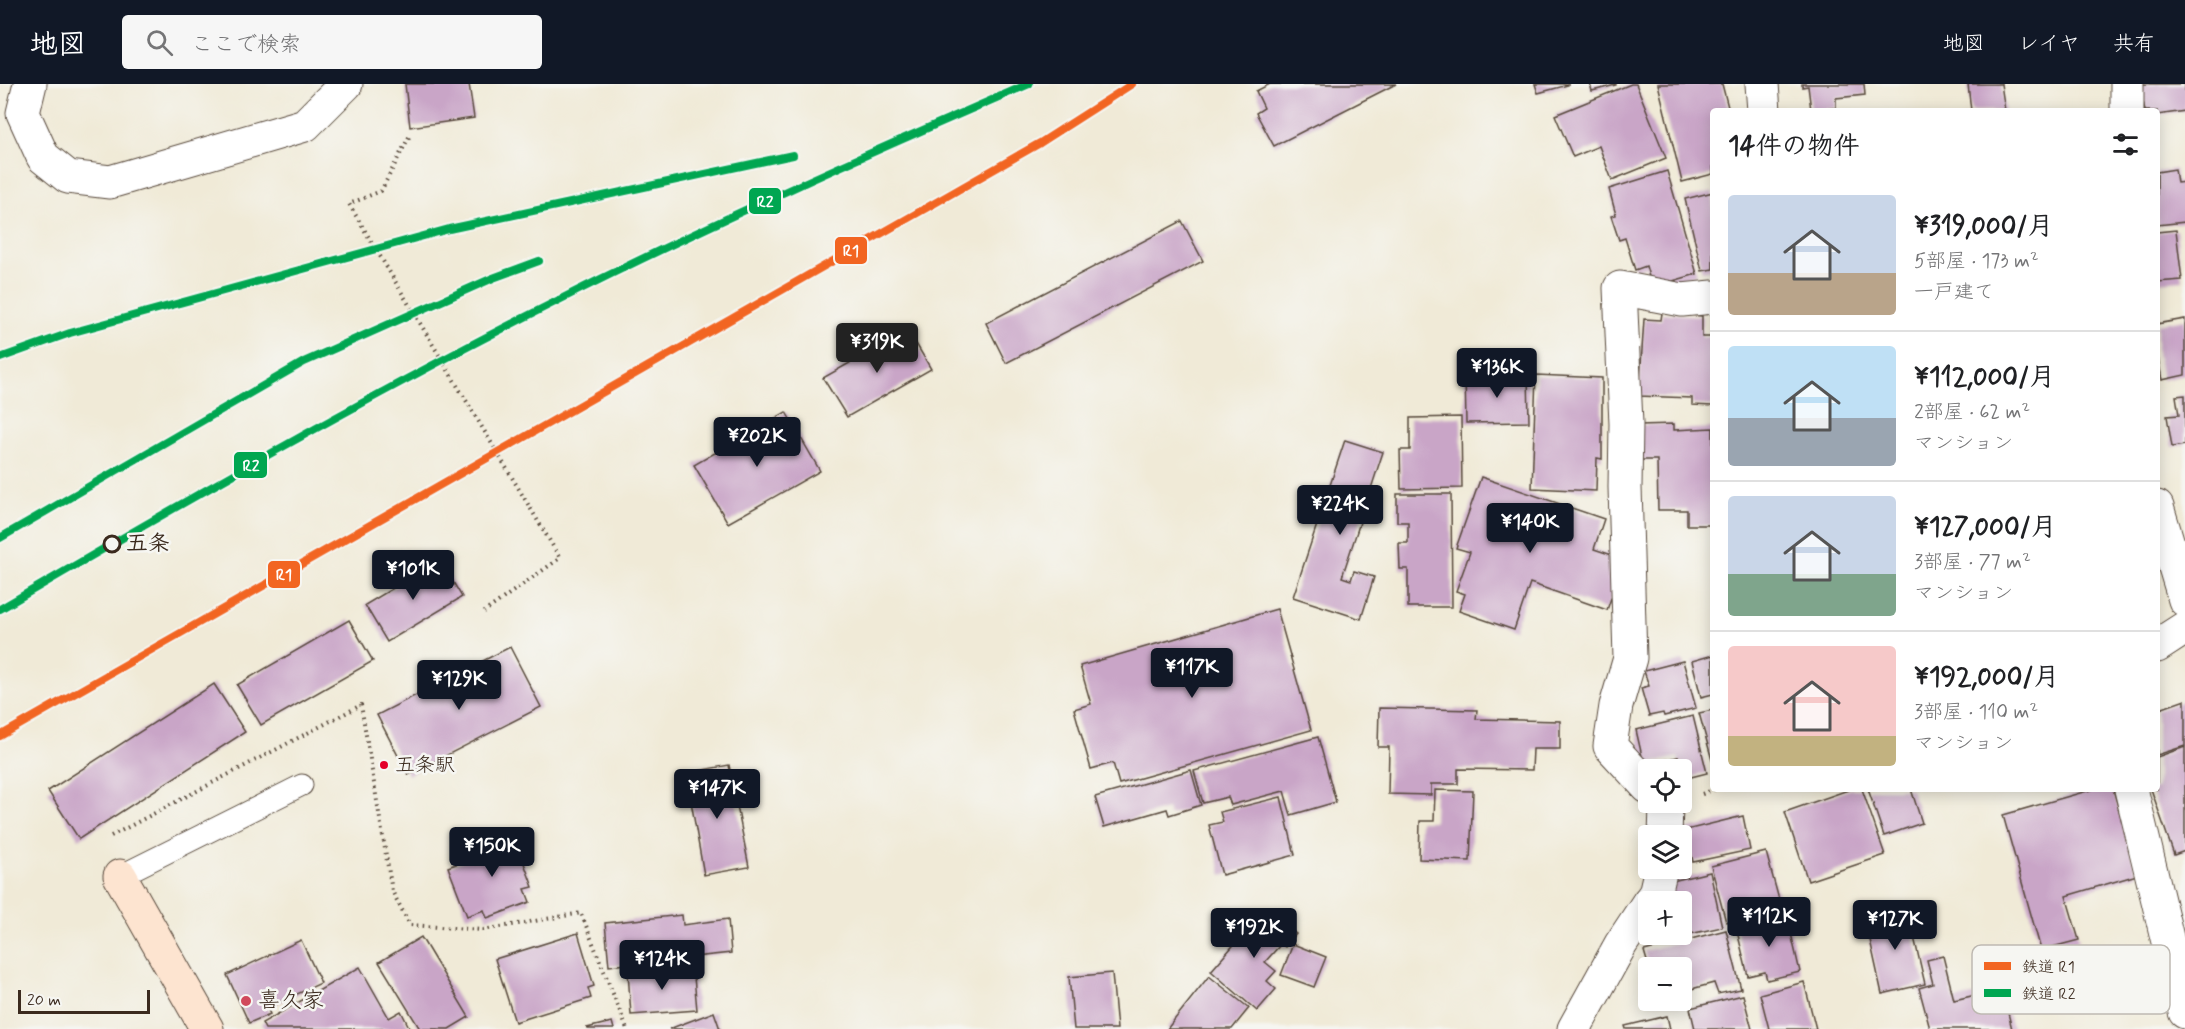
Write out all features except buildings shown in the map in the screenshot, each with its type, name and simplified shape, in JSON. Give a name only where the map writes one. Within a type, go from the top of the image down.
[{"type":"main road","points":[[120,876],[207,1029]]},
{"type":"street","points":[[30,84],[23,113],[43,158],[68,177],[110,182],[305,125],[346,84]]},
{"type":"street","points":[[1762,84],[1764,108]]},
{"type":"street","points":[[2127,84],[2127,108]]},
{"type":"street","points":[[1638,777],[1610,746],[1616,706],[1630,658],[1625,487],[1626,424],[1620,288],[1682,300],[1710,297]]},
{"type":"street","points":[[2160,517],[2185,600]]},
{"type":"street","points":[[2160,644],[2185,628]]},
{"type":"street","points":[[2132,792],[2169,945]]},
{"type":"street","points":[[1574,1029],[1621,944],[1638,918]]},
{"type":"street","points":[[2170,950],[2185,1012]]},
{"type":"street","points":[[2171,1029],[2185,1025]]},
{"type":"lane","points":[[120,876],[302,785]]},
{"type":"path","points":[[409,137],[381,190],[349,204],[560,558],[484,612]]},
{"type":"path","points":[[120,876],[100,841],[361,705],[392,891],[410,925],[483,930],[581,914],[627,1029]]},
{"type":"rail line","name":"R2","points":[[0,609],[341,415],[549,305],[787,191],[1029,84]]},
{"type":"rail line","name":"R1","points":[[0,736],[1040,143],[1132,84]]},
{"type":"rail line","name":"R2","points":[[0,358],[70,333],[449,229],[793,155]]},
{"type":"rail line","name":"R2","points":[[0,538],[304,362],[493,278],[539,261]]},
{"type":"place","name":"五条","points":[[112,544]]},
{"type":"place","name":"五条駅","points":[[384,765]]},
{"type":"place","name":"喜久家","points":[[246,1001]]}]
